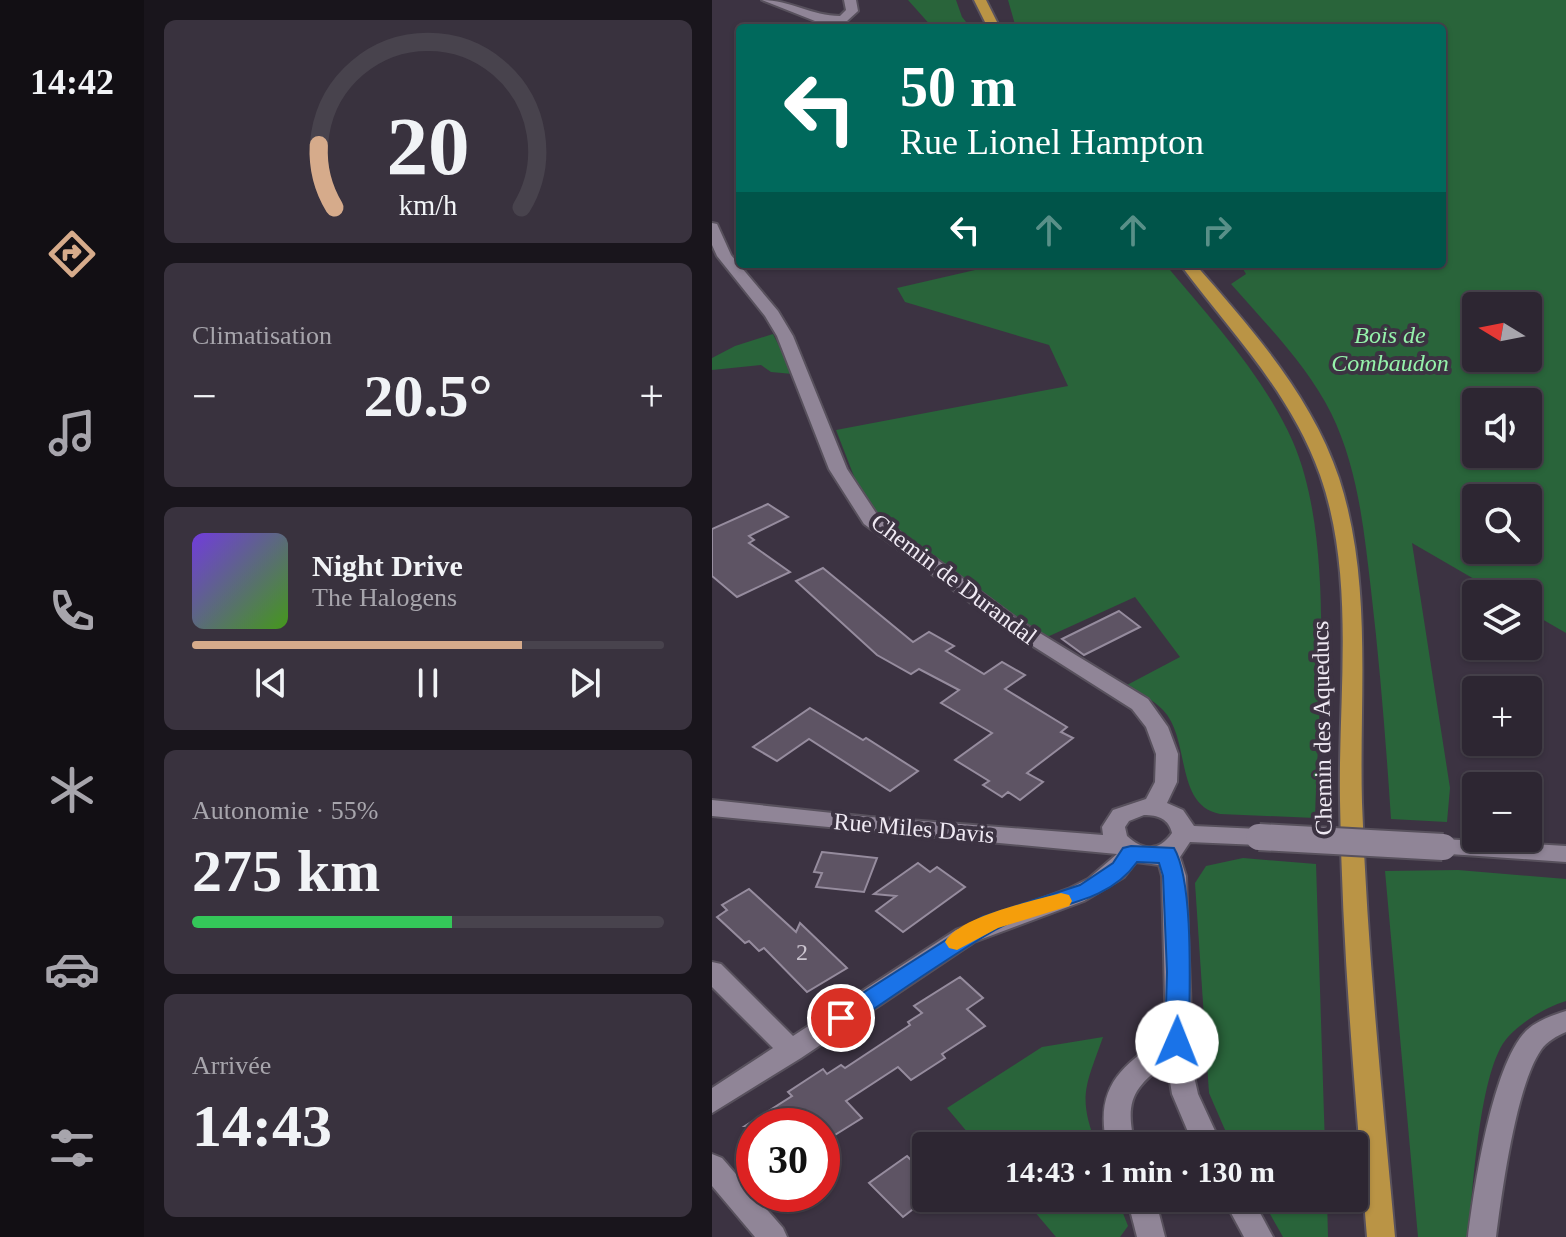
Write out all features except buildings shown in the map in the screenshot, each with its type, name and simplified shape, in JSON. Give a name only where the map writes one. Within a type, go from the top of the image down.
[{"type":"main road","points":[[980,0],[992,24]]},
{"type":"main road","name":"Chemin des Aqueducs","points":[[1190,268],[1243,329],[1287,389],[1307,422],[1320,452],[1339,510],[1349,630],[1356,927],[1381,1237]]},
{"type":"street","points":[[768,0],[827,24]]},
{"type":"street","points":[[819,19],[843,19],[852,11],[850,0]]},
{"type":"street","name":"Chemin de Durandal","points":[[712,227],[724,256],[772,314],[785,336],[838,469],[871,520],[1013,625],[1140,704],[1155,718],[1165,745],[1169,778],[1162,796],[1153,807]]},
{"type":"street","points":[[712,1102],[965,936],[990,923],[1087,890],[1120,868],[1124,849],[1113,828],[1122,814],[1142,807],[1153,807],[1176,816],[1183,824],[1181,841],[1167,853],[1155,856],[1124,849]]},
{"type":"street","name":"Rue Miles Davis","points":[[712,808],[1124,849]]},
{"type":"street","points":[[1184,834],[1566,854]]},
{"type":"street","points":[[1167,853],[1174,876],[1177,1042],[1185,1094],[1202,1132]]},
{"type":"street","points":[[712,971],[792,1051]]},
{"type":"street","points":[[1482,1237],[1512,1086],[1531,1043],[1549,1028],[1566,1021]]},
{"type":"street","points":[[1118,1132],[1113,1113],[1117,1098],[1146,1063],[1177,1042]]},
{"type":"street","points":[[712,1166],[773,1237]]},
{"type":"street","points":[[1145,1212],[1151,1237]]},
{"type":"street","points":[[1245,1212],[1259,1237]]},
{"type":"green space","points":[[908,0],[956,0],[968,24],[929,24]]},
{"type":"green space","name":"Bois de Combaudon","points":[[1008,0],[1566,0],[1566,633],[1542,619],[1542,580],[1476,580],[1412,543],[1450,788],[1447,822],[1391,819],[1368,567],[1348,455],[1331,413],[1310,378],[1231,284],[1246,274],[1242,268],[1446,268],[1446,24],[1015,24]]},
{"type":"green space","points":[[984,268],[1168,268],[1235,349],[1267,394],[1293,442],[1306,482],[1315,527],[1320,576],[1321,678],[1315,818],[1220,814],[1205,808],[1196,798],[1189,785],[1172,722],[1159,706],[1127,685],[1180,657],[1135,597],[1045,638],[887,522],[867,501],[836,430],[1068,386],[1049,345],[905,302],[897,288]]},
{"type":"green space","points":[[773,334],[793,374],[771,372],[761,365],[712,370],[712,358],[735,346]]},
{"type":"green space","points":[[1243,858],[1316,864],[1325,1132],[1226,1132],[1209,1093],[1195,883],[1206,866]]},
{"type":"green space","points":[[1458,870],[1566,879],[1566,1001],[1521,1025],[1508,1037],[1498,1053],[1490,1075],[1479,1132],[1468,1237],[1418,1237],[1385,871]]},
{"type":"green space","points":[[1103,1037],[1086,1091],[1087,1115],[1092,1132],[967,1132],[947,1108],[1042,1047]]},
{"type":"green space","points":[[1035,1212],[1122,1212],[1128,1226],[1120,1237],[1056,1237]]},
{"type":"green space","points":[[1269,1212],[1327,1212],[1328,1237],[1283,1237]]},
{"type":"slow traffic","points":[[957,942],[990,923],[1061,901]]},
{"type":"route","points":[[841,1018],[965,936],[990,923],[1071,898],[1109,877],[1131,853],[1155,856],[1167,853],[1174,876],[1177,1042]]}]
